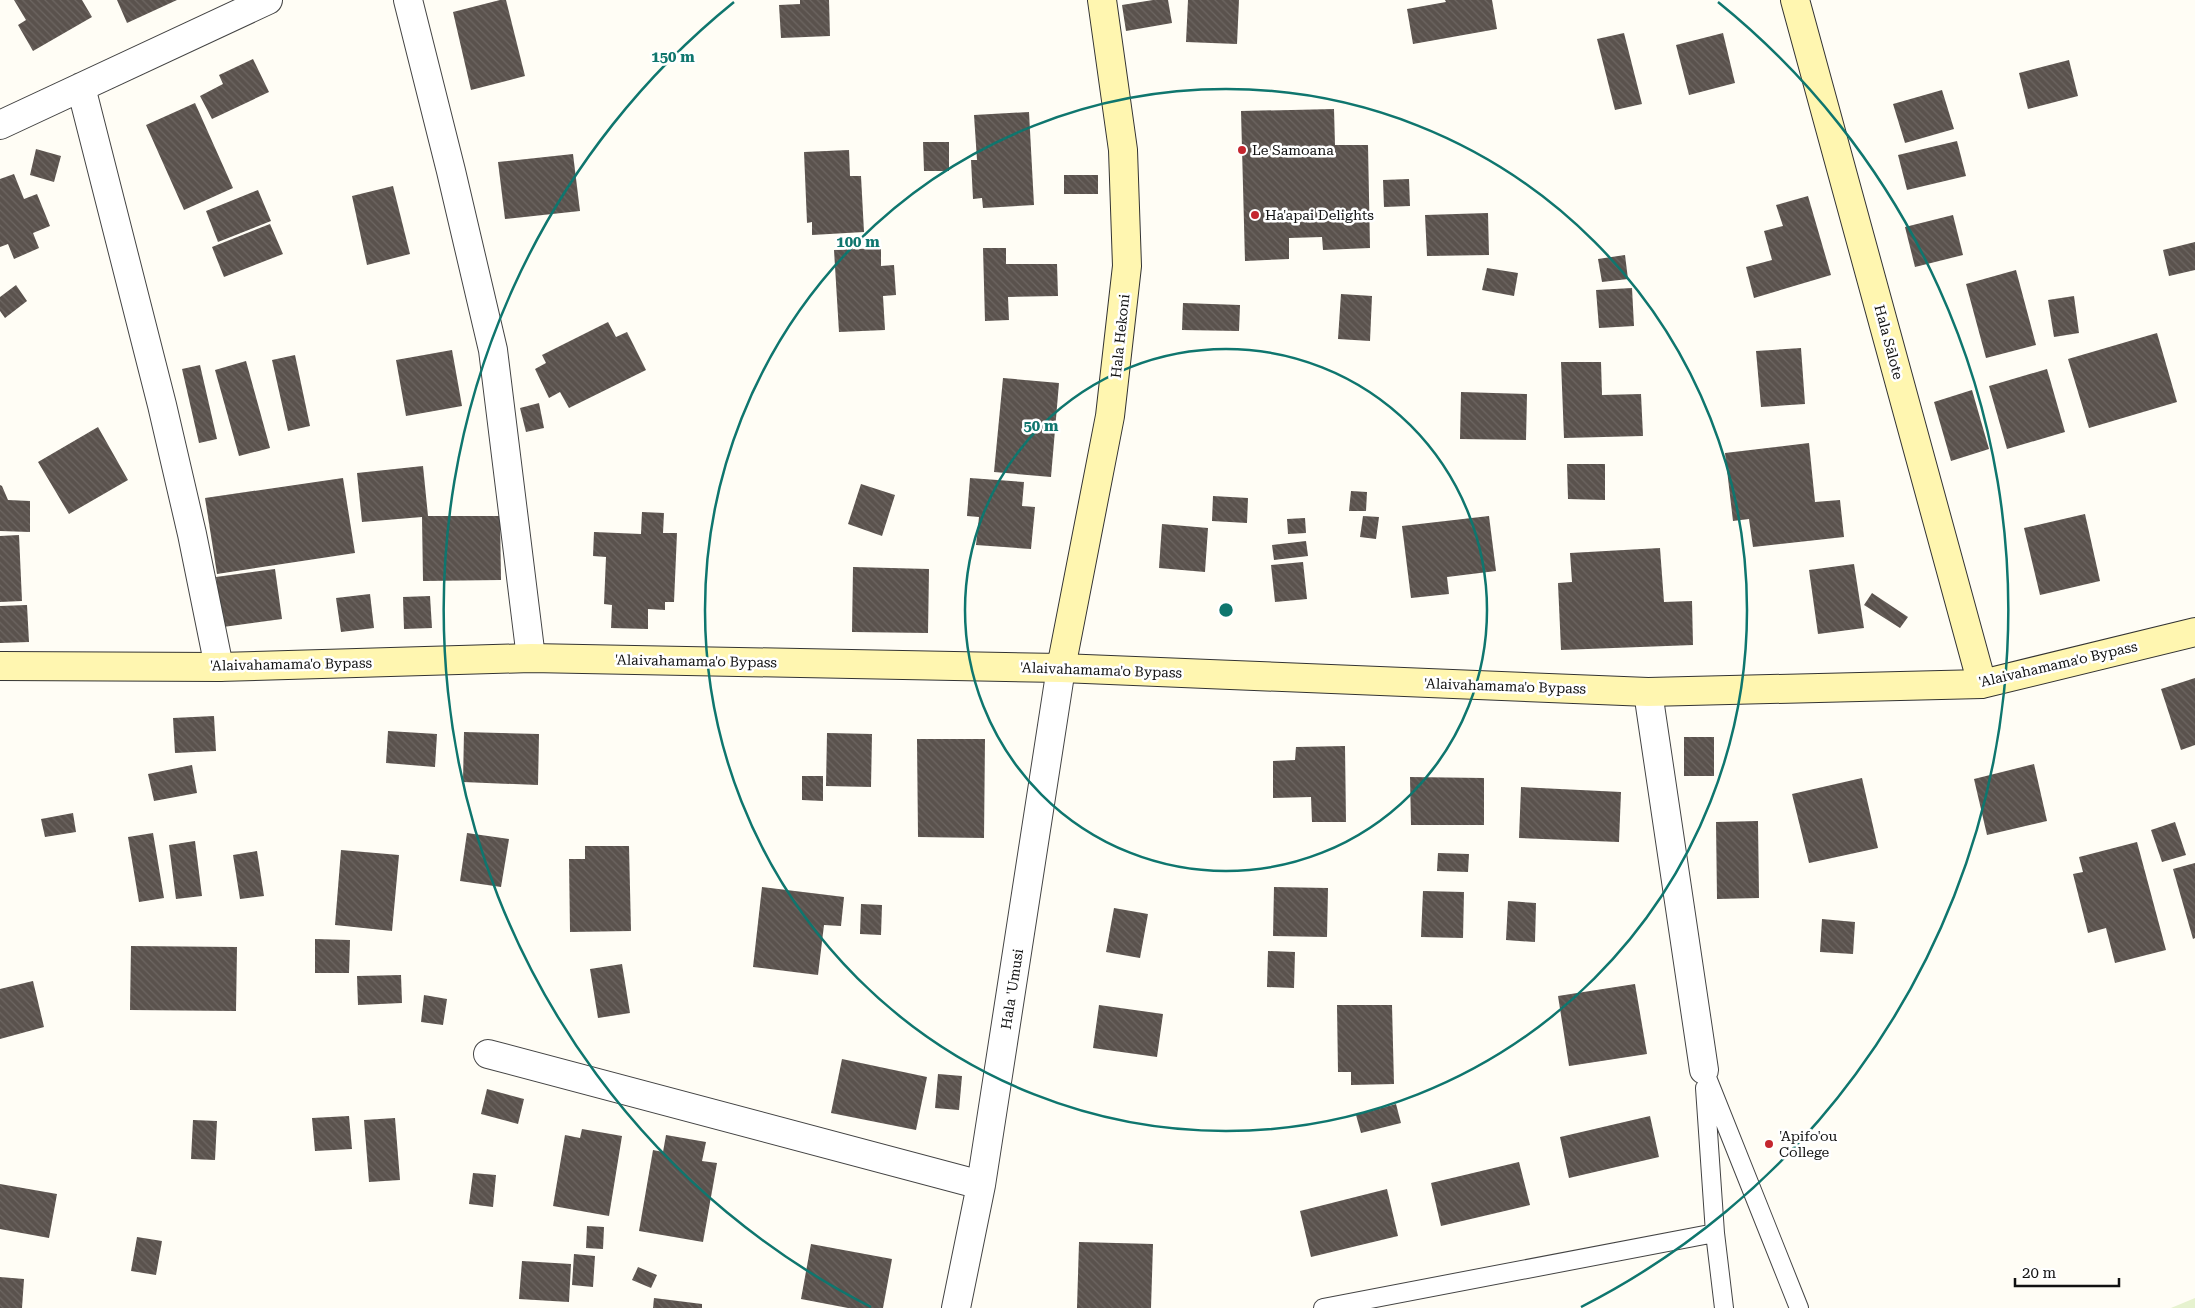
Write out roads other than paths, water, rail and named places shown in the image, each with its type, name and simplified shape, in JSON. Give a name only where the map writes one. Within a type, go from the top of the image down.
[{"type":"main road","name":"Hala Hekoni","points":[[1061,668],[1110,416],[1128,266],[1123,150],[1102,0]]},
{"type":"main road","name":"Hala Sālote","points":[[1795,0],[1982,684]]},
{"type":"main road","name":"'Alaivahamama'o Bypass","points":[[0,666],[219,667],[531,658],[1061,668],[1648,692],[1982,684],[2195,632]]},
{"type":"street","points":[[0,125],[268,0]]},
{"type":"street","points":[[408,0],[493,350],[531,658]]},
{"type":"street","points":[[81,87],[162,405],[192,534],[219,667]]},
{"type":"street","name":"Hala 'Umusi","points":[[956,1308],[982,1184],[1061,668]]},
{"type":"street","points":[[1648,692],[1704,1070]]},
{"type":"street","points":[[488,1054],[982,1184]]},
{"type":"lane","points":[[1704,1070],[1715,1233],[1724,1308]]},
{"type":"lane","points":[[1704,1070],[1798,1308]]},
{"type":"lane","points":[[1323,1308],[1715,1233]]},
{"type":"place","name":"Le Samoana","points":[[1242,150]]},
{"type":"place","name":"Ha'apai Delights","points":[[1255,215]]},
{"type":"place","name":"'Apifo'ou College","points":[[1769,1144]]}]
